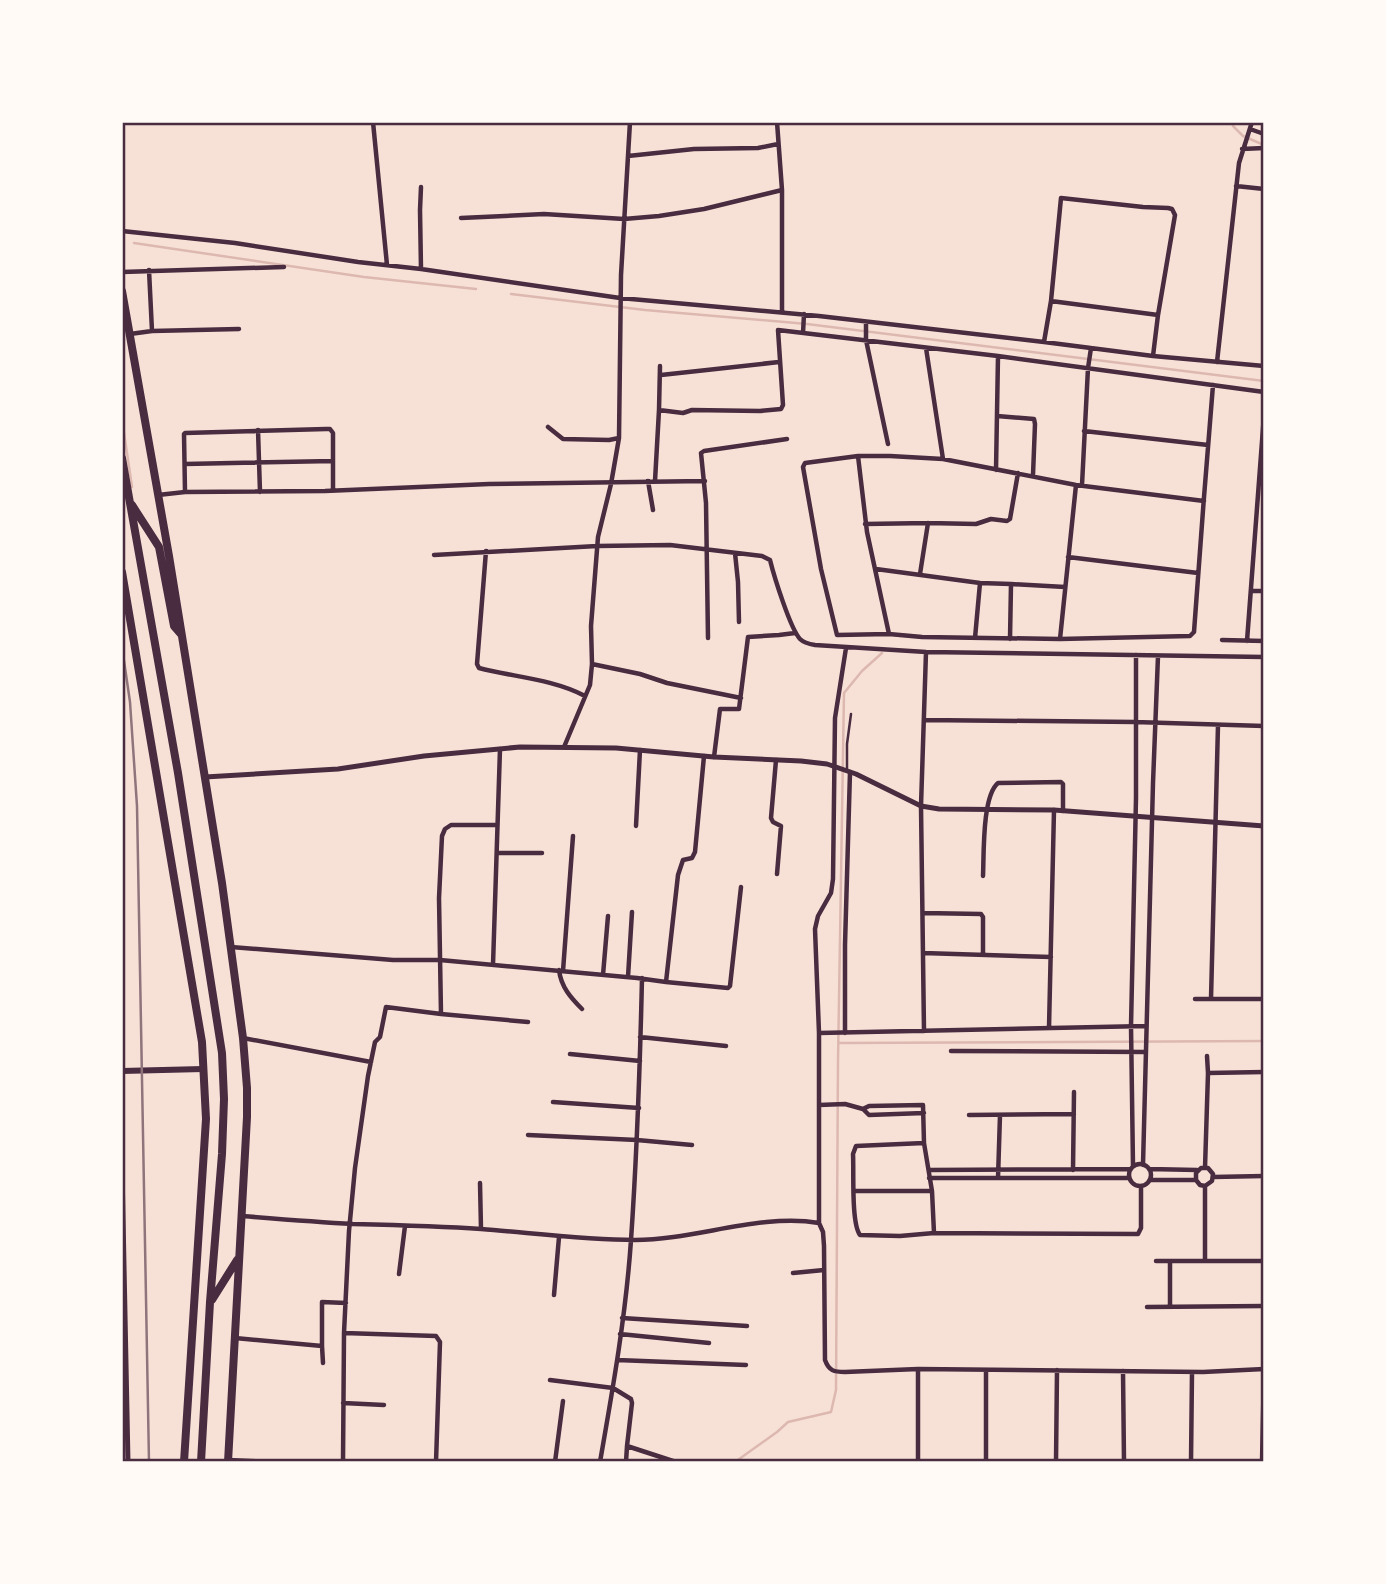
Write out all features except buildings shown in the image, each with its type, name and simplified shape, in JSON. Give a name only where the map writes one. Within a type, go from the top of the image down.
[{"type":"highway","points":[[122,291],[182,635],[232,947],[243,1038],[247,1117],[228,1460]]},
{"type":"highway","points":[[122,458],[178,773],[222,1053],[222,1154],[201,1461]]},
{"type":"highway","points":[[130,503],[159,547],[174,626],[182,635]]},
{"type":"highway","points":[[122,572],[202,1042],[206,1119],[184,1461]]},
{"type":"highway","points":[[211,1302],[238,1258]]},
{"type":"main road","points":[[122,1071],[203,1069]]},
{"type":"street","points":[[373,122],[387,265]]},
{"type":"street","points":[[564,747],[590,685],[597,546],[619,438],[619,316],[629,122]]},
{"type":"street","points":[[776,122],[782,190],[782,312]]},
{"type":"street","points":[[1217,362],[1239,163],[1252,122]]},
{"type":"street","points":[[1250,131],[1264,134]]},
{"type":"street","points":[[628,156],[694,149],[758,148],[778,144]]},
{"type":"street","points":[[1243,148],[1264,149]]},
{"type":"street","points":[[1236,186],[1264,189]]},
{"type":"street","points":[[421,187],[421,269]]},
{"type":"street","points":[[461,218],[544,214],[624,219],[684,213],[782,190]]},
{"type":"street","points":[[1044,341],[1051,300],[1061,198],[1168,208],[1172,209],[1175,215],[1153,356]]},
{"type":"street","points":[[122,231],[236,243],[620,298],[782,312],[1044,341],[1090,351],[1264,366]]},
{"type":"street","points":[[122,272],[284,267]]},
{"type":"street","points":[[149,270],[152,331]]},
{"type":"street","points":[[1051,300],[1158,315]]},
{"type":"street","points":[[803,331],[804,315]]},
{"type":"street","points":[[866,323],[866,340],[888,444]]},
{"type":"street","points":[[130,334],[239,329]]},
{"type":"street","points":[[659,410],[683,413],[691,410],[781,409],[783,405],[778,330],[1088,366],[1264,392]]},
{"type":"street","points":[[926,348],[943,459]]},
{"type":"street","points":[[1082,485],[1090,351]]},
{"type":"street","points":[[996,470],[998,356]]},
{"type":"street","points":[[660,375],[779,362]]},
{"type":"street","points":[[655,481],[660,366]]},
{"type":"street","points":[[1204,501],[1076,485],[943,459],[858,456],[805,463],[803,467],[821,569],[837,635],[1060,639],[1192,635],[1194,632],[1213,385]]},
{"type":"street","points":[[1247,641],[1264,415]]},
{"type":"street","points":[[997,416],[1034,419],[1033,475]]},
{"type":"street","points":[[548,427],[565,440],[619,438]]},
{"type":"street","points":[[186,492],[186,433],[330,429],[333,433],[334,490]]},
{"type":"street","points":[[258,430],[260,492]]},
{"type":"street","points":[[1084,431],[1208,445]]},
{"type":"street","points":[[708,638],[708,550],[701,454],[787,439]]},
{"type":"street","points":[[858,456],[865,524],[889,634]]},
{"type":"street","points":[[185,464],[333,461]]},
{"type":"street","points":[[865,524],[972,524],[991,519],[1009,520],[1018,473]]},
{"type":"street","points":[[648,481],[653,510]]},
{"type":"street","points":[[158,495],[489,484],[705,481]]},
{"type":"street","points":[[1060,639],[1076,485]]},
{"type":"street","points":[[920,574],[928,523]]},
{"type":"street","points":[[434,555],[670,545],[762,556],[769,559],[796,633],[804,642],[815,645],[926,652],[1264,657]]},
{"type":"street","points":[[486,551],[479,625],[479,668],[533,679],[585,696]]},
{"type":"street","points":[[734,553],[738,582],[738,622]]},
{"type":"street","points":[[1068,557],[1198,573]]},
{"type":"street","points":[[876,569],[980,583],[1065,587]]},
{"type":"street","points":[[975,638],[980,583]]},
{"type":"street","points":[[1010,639],[1011,584]]},
{"type":"street","points":[[1251,591],[1264,591]]},
{"type":"street","points":[[714,757],[719,711],[722,708],[737,709],[741,698],[748,637],[796,633]]},
{"type":"street","points":[[1222,640],[1264,641]]},
{"type":"street","points":[[846,648],[836,707],[833,879],[831,893],[816,922],[819,1223],[824,1242],[825,1360],[834,1372],[918,1369],[1192,1372],[1264,1369],[1262,1461]]},
{"type":"street","points":[[924,1031],[921,806],[926,652]]},
{"type":"street","points":[[1129,1178],[1132,1167],[1130,1049],[1136,655]]},
{"type":"street","points":[[1143,1165],[1158,656]]},
{"type":"street","points":[[592,664],[741,698]]},
{"type":"street","points":[[924,720],[1264,726]]},
{"type":"street","points":[[1211,999],[1218,724]]},
{"type":"street","points":[[205,777],[338,769],[424,756],[520,747],[616,748],[814,762],[836,766],[921,806],[953,810],[1055,810],[1264,826]]},
{"type":"street","points":[[493,965],[500,749]]},
{"type":"street","points":[[636,826],[640,750]]},
{"type":"street","points":[[666,982],[678,875],[682,860],[692,858],[695,852],[704,756]]},
{"type":"street","points":[[776,760],[771,818],[781,826],[777,874]]},
{"type":"street","points":[[843,1033],[847,771]]},
{"type":"street","points":[[983,876],[987,809],[991,792],[998,783],[1061,782],[1063,811]]},
{"type":"street","points":[[1049,1028],[1055,810]]},
{"type":"street","points":[[441,1014],[439,898],[442,836],[451,825],[497,825]]},
{"type":"street","points":[[573,836],[561,980],[582,1009]]},
{"type":"street","points":[[497,853],[542,853]]},
{"type":"street","points":[[232,947],[393,960],[440,960],[642,978],[706,987],[729,987],[741,887]]},
{"type":"street","points":[[628,977],[632,912]]},
{"type":"street","points":[[923,913],[981,914],[983,955]]},
{"type":"street","points":[[603,975],[608,916]]},
{"type":"street","points":[[923,953],[1051,957]]},
{"type":"street","points":[[600,1461],[617,1360],[631,1240],[639,1108],[642,978]]},
{"type":"street","points":[[1195,999],[1264,999]]},
{"type":"street","points":[[343,1461],[344,1333],[355,1168],[371,1062],[375,1042],[380,1037],[386,1007],[528,1022]]},
{"type":"street","points":[[818,1033],[1049,1028],[1146,1029]]},
{"type":"street","points":[[243,1038],[371,1062]]},
{"type":"street","points":[[640,1038],[726,1046]]},
{"type":"street","points":[[951,1051],[1146,1050]]},
{"type":"street","points":[[570,1054],[640,1061]]},
{"type":"street","points":[[1205,1168],[1207,1056]]},
{"type":"street","points":[[1208,1073],[1264,1072]]},
{"type":"street","points":[[1073,1093],[1073,1170]]},
{"type":"street","points":[[553,1102],[639,1108]]},
{"type":"street","points":[[819,1105],[845,1104],[863,1109],[869,1106],[923,1105],[934,1233]]},
{"type":"street","points":[[970,1115],[1074,1114]]},
{"type":"street","points":[[998,1178],[1000,1115]]},
{"type":"street","points":[[528,1135],[637,1139],[692,1145]]},
{"type":"street","points":[[925,1143],[856,1146],[853,1154],[854,1191],[856,1229],[860,1235],[1138,1234],[1141,1228],[1141,1186]]},
{"type":"street","points":[[929,1170],[1073,1170],[1143,1165],[1149,1169],[1205,1168],[1211,1171],[1213,1177],[1205,1186]]},
{"type":"street","points":[[122,1167],[128,1461]]},
{"type":"street","points":[[1149,1169],[1150,1180]]},
{"type":"street","points":[[1198,1170],[1196,1180],[1205,1186]]},
{"type":"street","points":[[1213,1177],[1264,1177]]},
{"type":"street","points":[[929,1178],[1129,1178],[1136,1186],[1144,1185],[1150,1180],[1196,1180]]},
{"type":"street","points":[[480,1183],[481,1229]]},
{"type":"street","points":[[1205,1186],[1205,1261]]},
{"type":"street","points":[[854,1191],[932,1191]]},
{"type":"street","points":[[241,1216],[631,1240],[657,1240],[761,1223],[801,1220],[819,1223]]},
{"type":"street","points":[[399,1275],[405,1226]]},
{"type":"street","points":[[554,1295],[559,1237]]},
{"type":"street","points":[[1156,1261],[1264,1261]]},
{"type":"street","points":[[1170,1261],[1170,1307]]},
{"type":"street","points":[[793,1273],[824,1270]]},
{"type":"street","points":[[323,1363],[322,1303],[346,1303]]},
{"type":"street","points":[[1147,1307],[1264,1307]]},
{"type":"street","points":[[622,1318],[747,1326]]},
{"type":"street","points":[[344,1333],[439,1338],[436,1461]]},
{"type":"street","points":[[620,1334],[709,1343]]},
{"type":"street","points":[[233,1338],[322,1346]]},
{"type":"street","points":[[617,1360],[746,1366]]},
{"type":"street","points":[[918,1369],[918,1461]]},
{"type":"street","points":[[986,1370],[986,1461]]},
{"type":"street","points":[[1056,1461],[1057,1370]]},
{"type":"street","points":[[1123,1371],[1124,1461]]},
{"type":"street","points":[[1191,1461],[1192,1372]]},
{"type":"street","points":[[550,1380],[612,1388],[632,1401],[626,1461]]},
{"type":"street","points":[[555,1461],[563,1401]]},
{"type":"street","points":[[343,1403],[384,1405]]},
{"type":"street","points":[[627,1446],[676,1461]]},
{"type":"street","points":[[228,1460],[272,1461]]},
{"type":"lane","points":[[847,771],[851,714]]},
{"type":"waterway","points":[[1233,122],[1233,126],[1243,136],[1264,145]]},
{"type":"waterway","points":[[134,243],[364,277],[476,289]]},
{"type":"waterway","points":[[511,294],[645,310],[807,324],[1264,381]]},
{"type":"waterway","points":[[122,419],[132,487]]},
{"type":"waterway","points":[[735,1462],[788,1422],[831,1412],[836,1390],[844,693],[862,671],[882,653]]},
{"type":"waterway","points":[[840,1043],[1264,1041]]},
{"type":"railway","points":[[122,647],[130,702],[137,806],[149,1462]]}]
